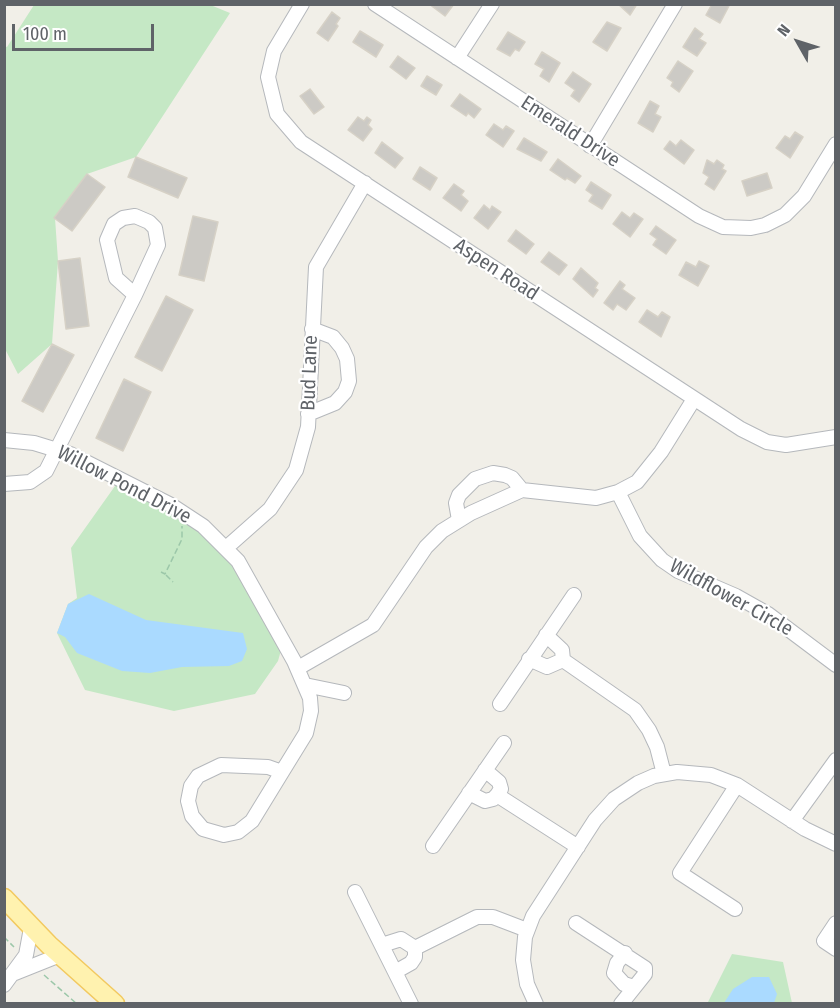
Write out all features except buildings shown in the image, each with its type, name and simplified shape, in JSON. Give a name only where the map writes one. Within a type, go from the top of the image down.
[{"type":"main road","points":[[4,898],[31,928],[115,1004]]},
{"type":"main road","points":[[86,979],[100,1004]]},
{"type":"street","name":"Aspen Road","points":[[302,4],[274,51],[268,77],[272,102],[281,121],[301,142],[741,429],[768,442],[799,444],[836,437]]},
{"type":"street","name":"Emerald Drive","points":[[375,4],[590,146],[714,223],[737,228],[774,221],[804,196],[836,144]]},
{"type":"street","points":[[457,58],[492,4]]},
{"type":"street","points":[[590,146],[675,4]]},
{"type":"street","name":"Bud Lane","points":[[226,548],[270,509],[288,485],[303,450],[308,414],[316,267],[365,183]]},
{"type":"street","points":[[4,484],[26,483],[38,478],[46,471],[59,450],[135,295],[158,245],[157,234],[149,222],[127,216],[114,224],[107,240],[116,278],[135,295]]},
{"type":"street","points":[[308,414],[335,403],[345,392],[349,381],[347,359],[342,348],[333,337],[312,329]]},
{"type":"street","points":[[298,668],[374,625],[426,547],[442,531],[459,520],[496,500],[522,490],[584,498],[606,497],[637,482],[646,473],[694,399]]},
{"type":"street","name":"Willow Pond Drive","points":[[4,440],[34,443],[59,450],[171,505],[203,526],[226,548],[250,581],[298,668],[310,698],[310,722],[304,739],[252,821],[238,832],[215,834],[203,829],[192,816],[188,801],[191,786],[206,770],[220,765],[268,767],[282,772]]},
{"type":"street","points":[[459,520],[456,508],[459,495],[475,478],[493,473],[505,475],[512,478],[522,490]]},
{"type":"street","name":"Wildflower Circle","points":[[618,492],[640,537],[662,560],[678,571],[736,596],[768,614],[836,665]]},
{"type":"street","points":[[500,704],[574,595]]},
{"type":"street","points":[[546,635],[562,650],[563,660],[635,710],[657,747],[664,774]]},
{"type":"street","points":[[530,660],[547,667],[563,660]]},
{"type":"street","points":[[305,685],[344,693]]},
{"type":"street","points":[[434,846],[504,743]]},
{"type":"street","points":[[792,821],[836,760]]},
{"type":"street","points":[[469,793],[485,801],[493,799],[501,789],[499,782],[484,770]]},
{"type":"street","points":[[536,1004],[524,969],[523,945],[527,930],[539,906],[596,820],[614,799],[638,783],[664,774],[686,772],[711,775],[737,785],[792,821],[836,844]]},
{"type":"street","points":[[735,909],[680,873],[737,785]]},
{"type":"street","points":[[497,795],[578,847]]},
{"type":"street","points":[[355,892],[411,1004]]},
{"type":"street","points":[[415,948],[477,917],[493,916],[527,930]]},
{"type":"street","points":[[836,922],[824,941],[836,949]]},
{"type":"street","points":[[576,923],[645,968],[645,974],[621,1004]]},
{"type":"street","points":[[4,985],[26,955],[31,928]]},
{"type":"street","points":[[382,945],[401,939],[415,948]]},
{"type":"street","points":[[395,972],[411,963],[415,957],[415,948]]},
{"type":"street","points":[[625,953],[616,963],[614,973],[624,984],[634,987]]},
{"type":"street","points":[[14,974],[60,955]]},
{"type":"path","points":[[165,574],[182,539],[182,522]]},
{"type":"path","points":[[160,572],[173,582]]},
{"type":"green space","points":[[208,4],[230,13],[136,157],[87,174],[55,218],[58,261],[52,344],[18,374],[4,347],[4,46],[7,47],[34,5]]},
{"type":"green space","points":[[120,479],[226,548],[283,643],[278,661],[255,694],[174,711],[85,690],[57,633],[68,604],[77,598],[71,548]]},
{"type":"green space","points":[[732,954],[783,962],[792,1003],[707,1004]]},
{"type":"water","points":[[89,594],[146,620],[243,633],[247,649],[242,661],[229,666],[182,667],[150,673],[122,671],[77,653],[65,637],[57,633],[68,604]]},
{"type":"water","points":[[752,977],[769,977],[777,994],[774,1003],[724,1003],[733,989]]}]
